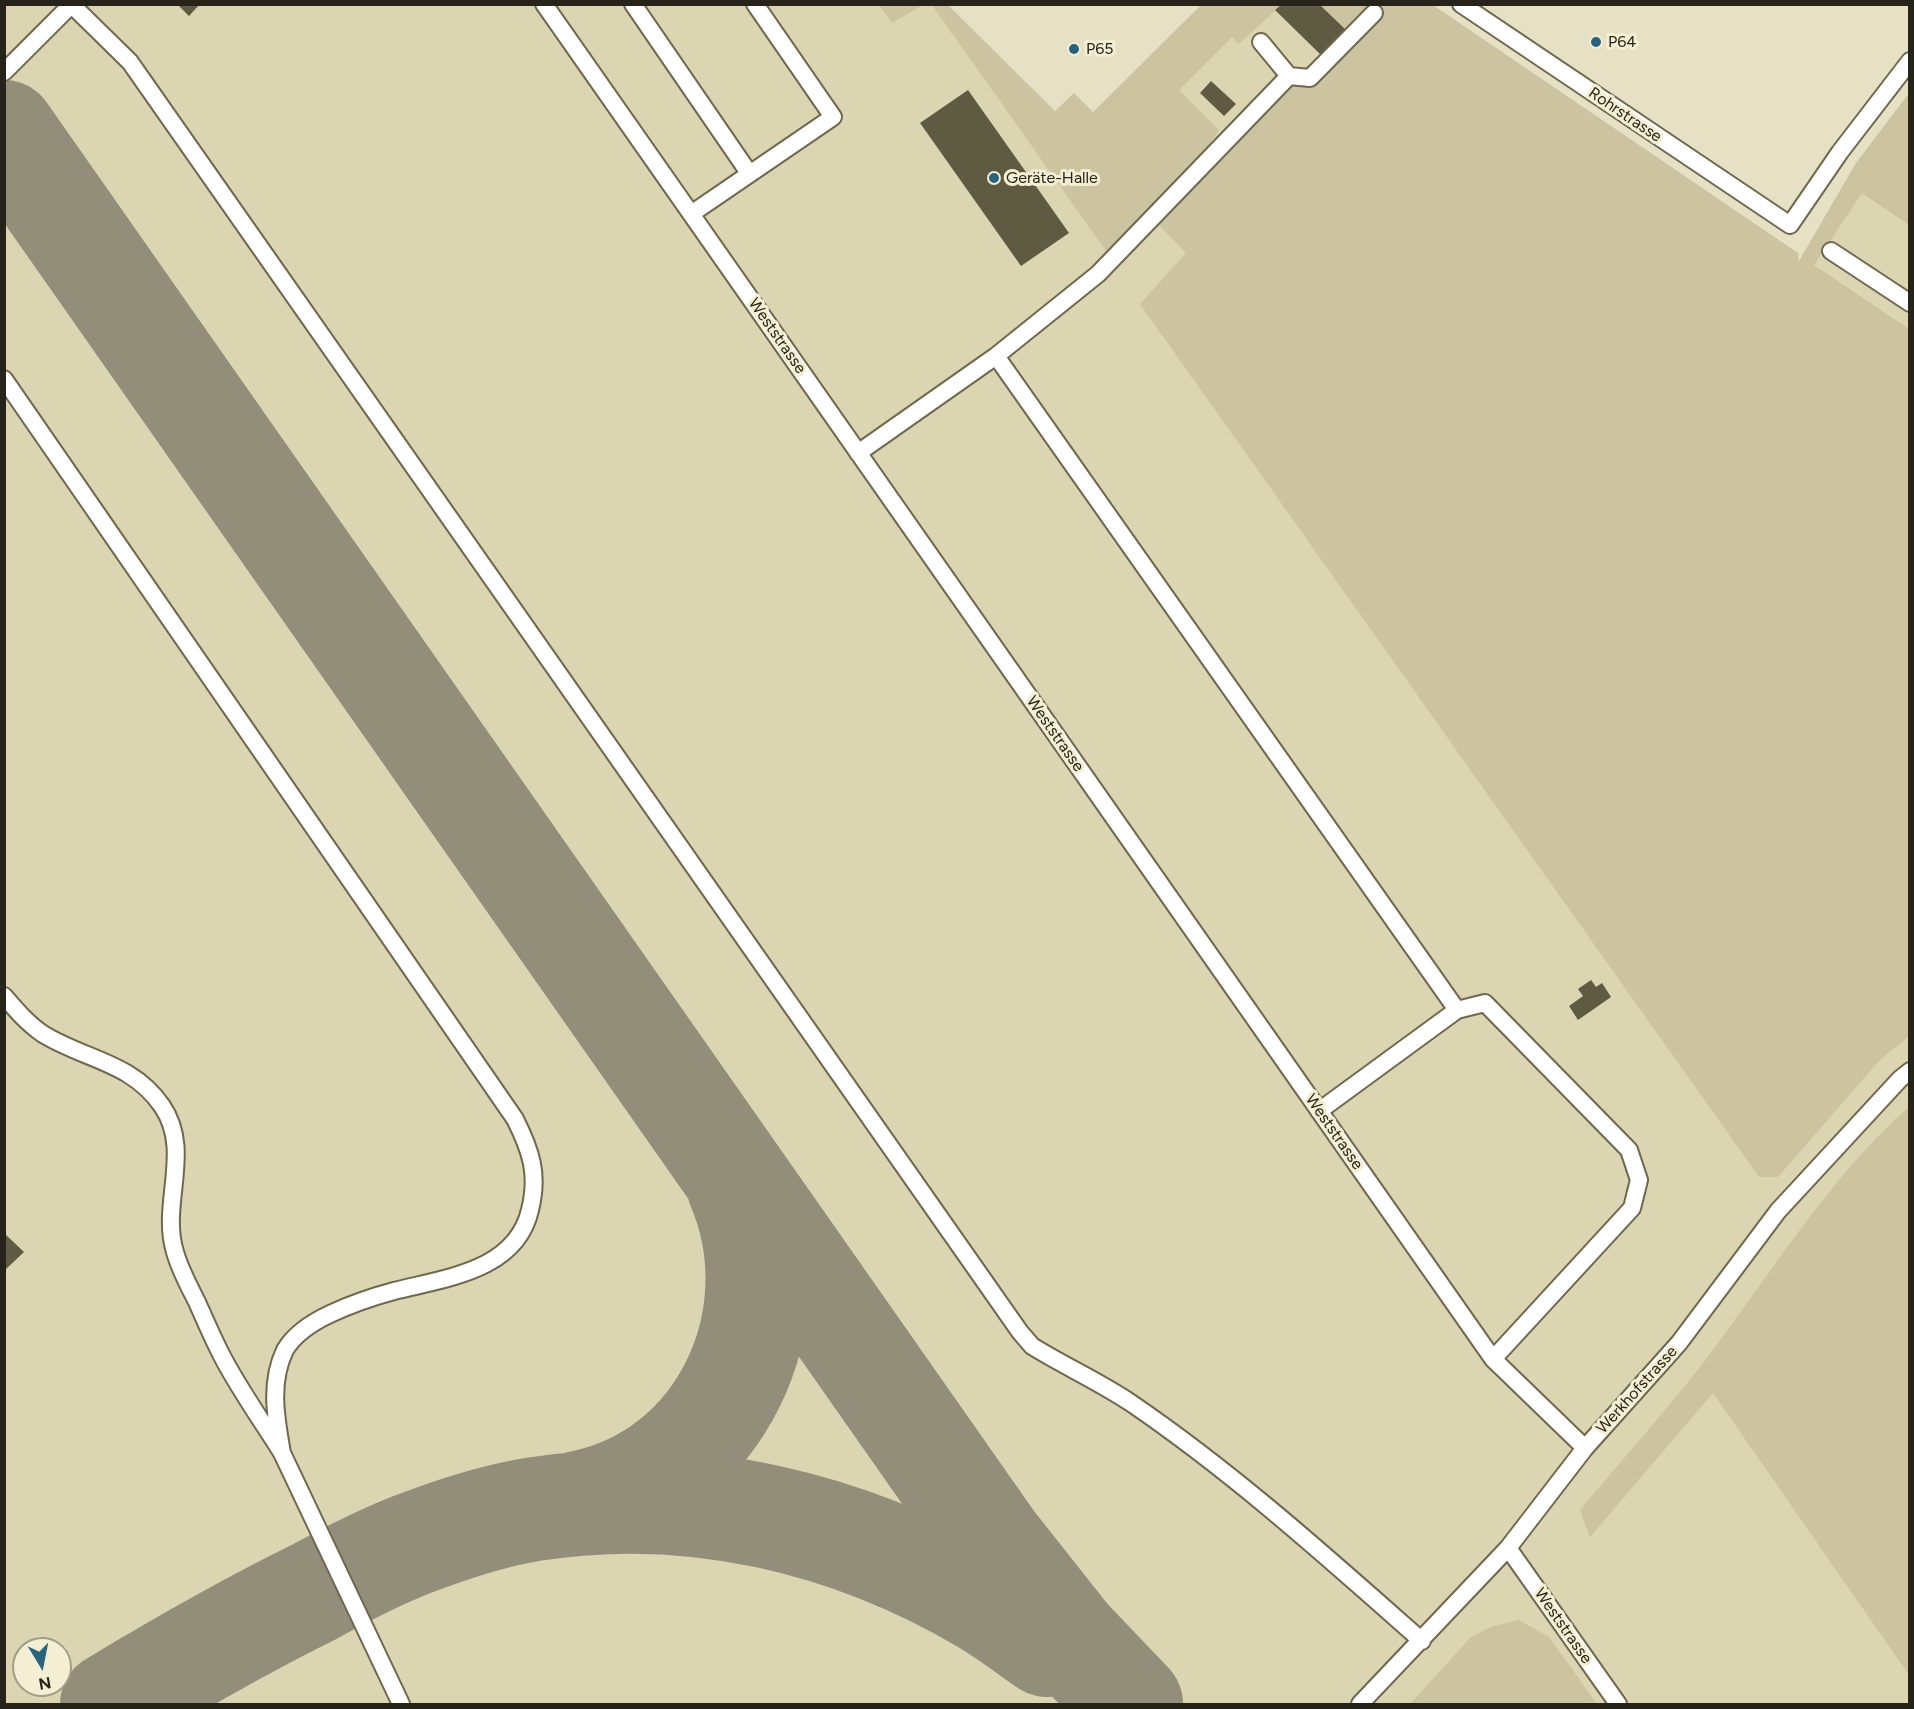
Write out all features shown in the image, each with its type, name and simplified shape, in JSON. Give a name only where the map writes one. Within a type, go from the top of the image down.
[{"type":"lane","name":"Weststrasse","points":[[544,4],[1493,1359],[1585,1448]]},
{"type":"lane","points":[[633,4],[749,173]]},
{"type":"lane","points":[[691,214],[833,117],[755,4]]},
{"type":"lane","name":"Rohrstrasse","points":[[1461,4],[1790,225],[1839,152],[1910,61]]},
{"type":"lane","points":[[4,72],[72,5],[130,62],[1020,1332],[1032,1346],[1129,1402],[1210,1460],[1311,1543],[1422,1641]]},
{"type":"lane","points":[[1261,42],[1289,76],[1310,78],[1374,13]]},
{"type":"lane","points":[[858,453],[996,356],[1098,274],[1289,76]]},
{"type":"lane","points":[[1831,251],[1910,303]]},
{"type":"lane","points":[[996,356],[1457,1010]]},
{"type":"lane","points":[[4,380],[508,1110],[524,1138],[531,1157],[535,1178],[528,1217],[520,1236],[505,1251],[486,1264],[463,1274],[362,1300],[313,1322],[297,1335],[286,1349],[279,1366],[276,1389],[274,1410],[282,1453]]},
{"type":"lane","points":[[4,996],[28,1023],[43,1033],[131,1075],[149,1090],[172,1124],[177,1162],[170,1233],[175,1252],[223,1358],[282,1453],[401,1704]]},
{"type":"lane","points":[[1319,1112],[1457,1010],[1485,1003],[1629,1150],[1639,1180],[1632,1208],[1493,1359]]},
{"type":"lane","name":"Werkhofstrasse","points":[[1360,1704],[1508,1548],[1585,1448],[1679,1343],[1778,1211],[1910,1071]]},
{"type":"lane","name":"Weststrasse","points":[[1508,1548],[1618,1704]]},
{"type":"shaded area","points":[[5,5],[943,5],[1099,159],[1254,5],[1418,5],[1799,262],[1856,163],[1909,93],[1909,1704],[5,1704]]},
{"type":"shaded area","points":[[879,5],[923,5],[892,23]]},
{"type":"shaded area","points":[[932,5],[948,5],[1055,111],[1074,93],[1093,112],[1201,5],[1281,5],[1239,44],[1232,37],[1179,90],[1219,130],[1203,154],[1106,251]]},
{"type":"shaded area","points":[[1320,5],[1433,5],[1798,253],[1799,261],[1856,163],[1909,93],[1909,225],[1862,193],[1814,265],[1909,329],[1909,1036],[1879,1061],[1778,1177],[1759,1177],[1140,304],[1186,253],[1157,223],[1346,32]]},
{"type":"shaded area","points":[[1909,1107],[1909,1675],[1713,1393],[1590,1537],[1580,1510],[1703,1363],[1825,1197],[1879,1135]]},
{"type":"shaded area","points":[[1519,1620],[1549,1637],[1597,1704],[1410,1704],[1471,1637],[1493,1626]]},
{"type":"building","points":[[177,4],[200,4],[189,16]]},
{"type":"building","points":[[1281,5],[1320,5],[1347,31],[1322,56],[1275,10]]},
{"type":"building","points":[[1211,81],[1236,104],[1224,116],[1200,93]]},
{"type":"building","name":"Geräte-Halle","points":[[968,90],[1069,233],[1021,266],[920,123]]},
{"type":"building","points":[[1591,980],[1596,987],[1602,983],[1611,997],[1578,1020],[1569,1006],[1583,996],[1578,989]]},
{"type":"building","points":[[4,1233],[24,1252],[4,1271]]},
{"type":"taxiway","points":[[4,132],[993,1543],[1069,1639],[1131,1704]]},
{"type":"taxiway","points":[[578,1503],[629,1487],[672,1461],[707,1425],[733,1384],[750,1337],[757,1287],[754,1237],[739,1187]]},
{"type":"taxiway","points":[[112,1704],[236,1633],[397,1551],[453,1530],[494,1518],[535,1509],[594,1503],[652,1502],[710,1507],[767,1516],[824,1531],[879,1550],[932,1574],[992,1607],[1047,1645]]},
{"type":"place","name":"P64","points":[[1596,42]]},
{"type":"place","name":"P65","points":[[1074,49]]},
{"type":"place","name":"Geräte-Halle","points":[[994,178]]}]
